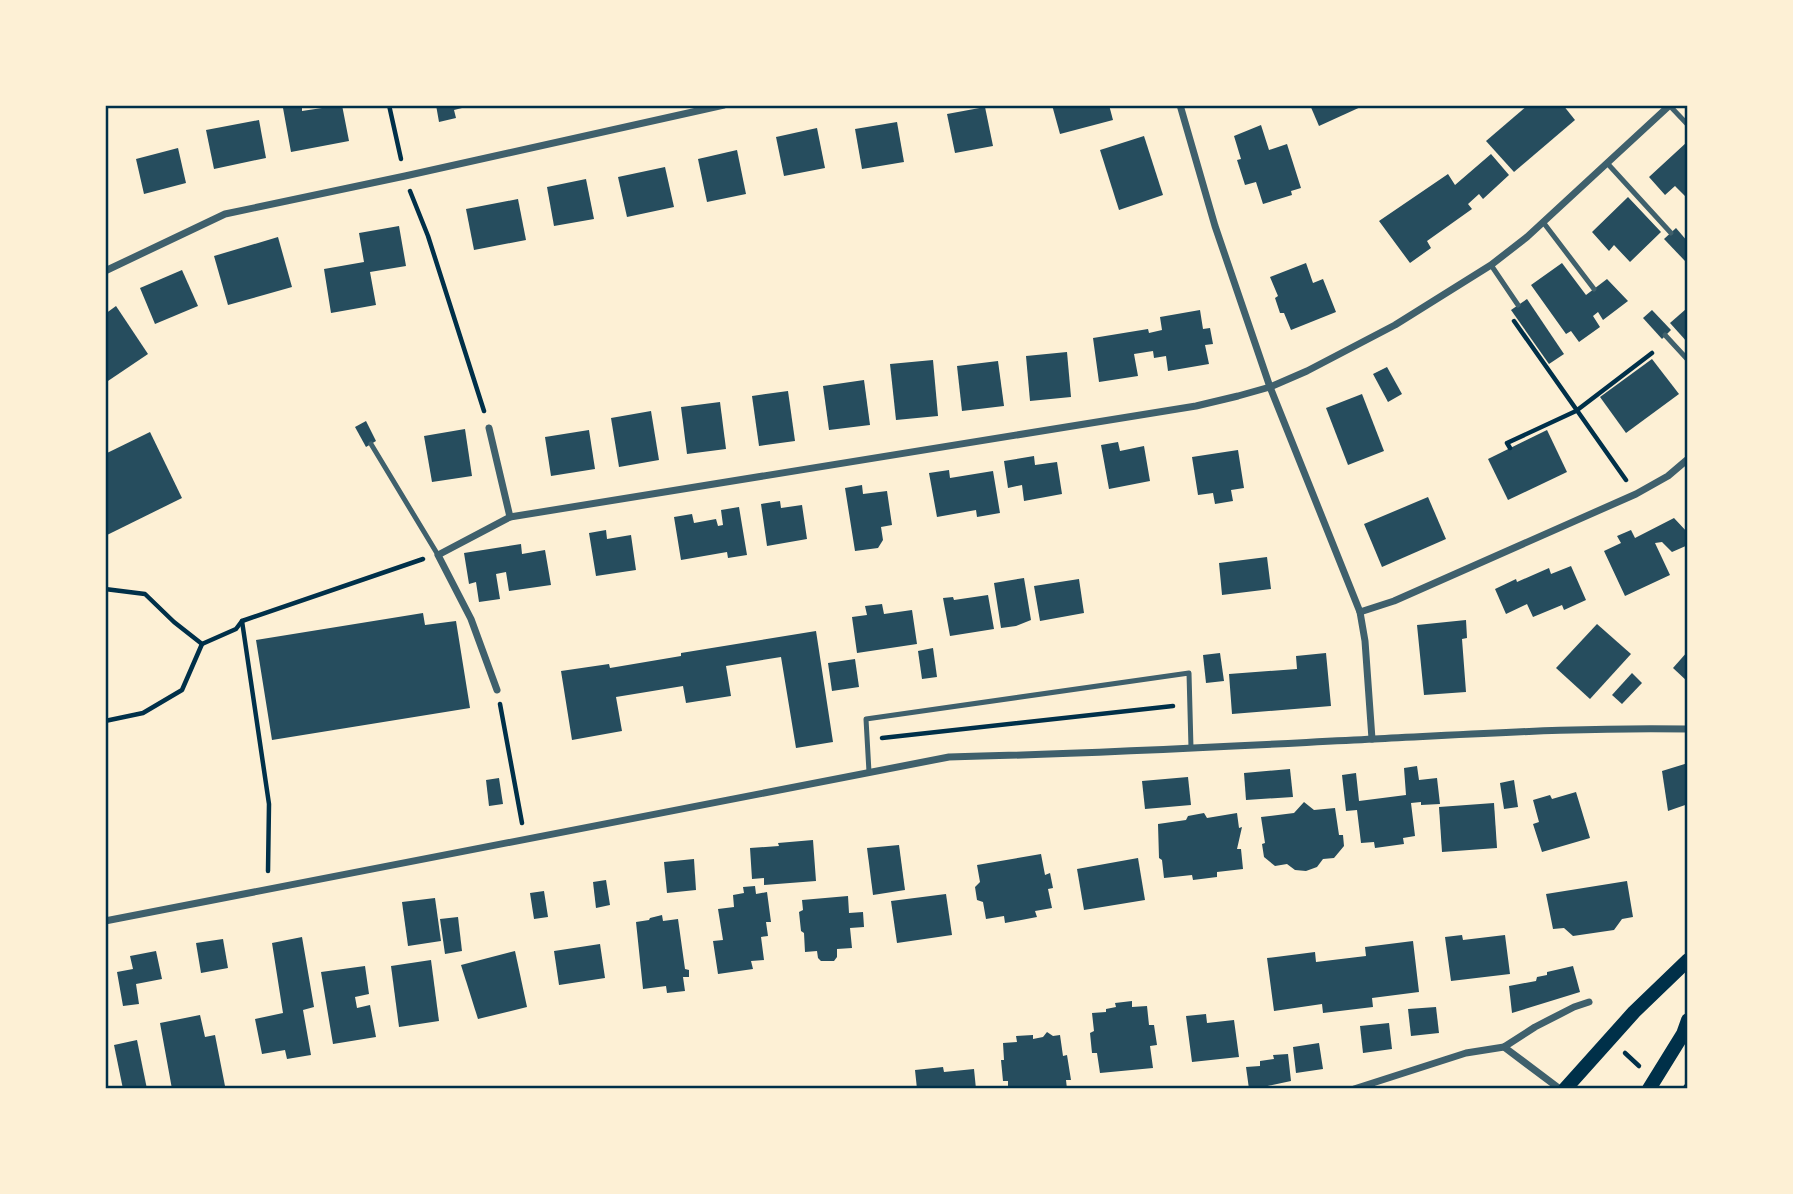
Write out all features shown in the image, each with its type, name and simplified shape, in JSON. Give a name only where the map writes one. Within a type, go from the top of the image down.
[{"type":"main road","points":[[1562,1089],[1634,1012],[1688,960]]},
{"type":"main road","points":[[1648,1089],[1683,1034],[1688,1020]]},
{"type":"street","points":[[105,271],[225,214],[724,105]]},
{"type":"street","points":[[1180,105],[1214,226],[1270,387],[1360,612],[1365,641],[1372,739]]},
{"type":"street","points":[[497,690],[471,619],[438,555],[510,517],[1196,405],[1270,387],[1307,372],[1395,325],[1491,265],[1543,222],[1670,105]]},
{"type":"street","points":[[489,428],[510,517]]},
{"type":"street","points":[[1360,612],[1394,601],[1636,494],[1668,476],[1688,459]]},
{"type":"street","points":[[105,921],[949,757],[1600,730],[1688,729]]},
{"type":"street","points":[[1354,1089],[1466,1053],[1504,1047],[1535,1027],[1589,1002]]},
{"type":"street","points":[[1504,1047],[1562,1089]]},
{"type":"lane","points":[[1670,105],[1688,125]]},
{"type":"lane","points":[[1607,163],[1671,233]]},
{"type":"lane","points":[[1543,222],[1594,289]]},
{"type":"lane","points":[[1491,265],[1518,305]]},
{"type":"lane","points":[[1665,335],[1688,360]]},
{"type":"lane","points":[[371,444],[438,555]]},
{"type":"lane","points":[[869,772],[866,719],[1188,673],[1191,748]]},
{"type":"path","points":[[389,105],[405,176],[447,291],[489,428]]},
{"type":"path","points":[[1511,317],[1636,494]]},
{"type":"path","points":[[1510,448],[1507,443],[1576,411],[1652,353]]},
{"type":"path","points":[[105,721],[143,713],[182,690],[202,644],[236,629],[242,621],[438,555]]},
{"type":"path","points":[[105,589],[145,594],[202,644]]},
{"type":"path","points":[[242,621],[269,804],[268,889]]},
{"type":"path","points":[[867,740],[1190,705]]},
{"type":"path","points":[[503,720],[525,840]]},
{"type":"path","points":[[1684,1089],[1688,1084]]},
{"type":"building","points":[[302,105],[302,111],[342,105],[349,141],[291,152],[283,108]]},
{"type":"building","points":[[436,105],[470,106],[454,110],[456,118],[439,122]]},
{"type":"building","points":[[1052,105],[1109,105],[1113,120],[1060,134]]},
{"type":"building","points":[[1310,105],[1365,105],[1319,126]]},
{"type":"building","points":[[1528,105],[1563,105],[1575,120],[1514,172],[1486,141]]},
{"type":"building","points":[[985,107],[993,146],[955,153],[947,114]]},
{"type":"building","points":[[259,120],[266,158],[214,169],[206,130]]},
{"type":"building","points":[[897,122],[904,162],[862,169],[855,129]]},
{"type":"building","points":[[1261,125],[1269,150],[1287,144],[1301,188],[1291,191],[1292,195],[1263,204],[1256,182],[1245,185],[1237,160],[1241,159],[1234,136]]},
{"type":"building","points":[[817,128],[825,168],[784,176],[776,137]]},
{"type":"building","points":[[1144,136],[1163,195],[1119,210],[1100,150]]},
{"type":"building","points":[[1687,142],[1688,199],[1675,186],[1665,195],[1649,177]]},
{"type":"building","points":[[178,148],[186,183],[144,194],[136,159]]},
{"type":"building","points":[[737,150],[746,194],[707,202],[698,159]]},
{"type":"building","points":[[1491,154],[1509,175],[1483,199],[1479,194],[1468,204],[1472,209],[1427,241],[1431,248],[1410,263],[1379,221],[1448,174],[1455,185]]},
{"type":"building","points":[[665,167],[674,207],[627,217],[618,177]]},
{"type":"building","points":[[586,179],[594,219],[554,226],[547,187]]},
{"type":"building","points":[[1628,197],[1661,232],[1630,262],[1614,245],[1609,251],[1592,232]]},
{"type":"building","points":[[518,199],[526,240],[474,250],[466,209]]},
{"type":"building","points":[[399,226],[406,266],[370,272],[376,305],[331,313],[324,269],[364,262],[359,233]]},
{"type":"building","points":[[1676,228],[1688,242],[1688,258],[1685,261],[1664,239]]},
{"type":"building","points":[[278,237],[292,287],[228,305],[214,256]]},
{"type":"building","points":[[1306,263],[1313,283],[1323,279],[1336,312],[1291,330],[1284,313],[1280,313],[1275,298],[1278,296],[1270,277]]},
{"type":"building","points":[[1562,263],[1586,295],[1607,279],[1628,301],[1603,320],[1598,312],[1593,316],[1600,327],[1579,342],[1571,331],[1566,334],[1531,285]]},
{"type":"building","points":[[182,270],[198,306],[155,324],[140,288]]},
{"type":"building","points":[[1527,299],[1564,354],[1549,364],[1511,310]]},
{"type":"building","points":[[116,306],[148,354],[105,383],[105,314]]},
{"type":"building","points":[[1686,309],[1688,311],[1688,343],[1670,323]]},
{"type":"building","points":[[1200,310],[1203,329],[1210,328],[1213,344],[1205,345],[1209,364],[1168,371],[1166,356],[1154,358],[1153,351],[1134,354],[1138,376],[1099,382],[1093,338],[1148,329],[1149,333],[1162,330],[1160,317]]},
{"type":"building","points":[[1652,310],[1671,330],[1662,339],[1643,318]]},
{"type":"building","points":[[1067,352],[1071,397],[1030,401],[1026,356]]},
{"type":"building","points":[[1652,359],[1679,394],[1626,433],[1600,397]]},
{"type":"building","points":[[933,360],[938,416],[896,420],[890,364]]},
{"type":"building","points":[[998,361],[1004,406],[962,411],[957,366]]},
{"type":"building","points":[[1387,367],[1402,394],[1388,402],[1373,374]]},
{"type":"building","points":[[864,380],[870,425],[829,430],[823,386]]},
{"type":"building","points":[[788,391],[795,441],[759,446],[752,396]]},
{"type":"building","points":[[1362,394],[1384,451],[1348,465],[1326,408]]},
{"type":"building","points":[[720,402],[726,449],[687,454],[681,407]]},
{"type":"building","points":[[651,411],[659,460],[619,467],[611,418]]},
{"type":"building","points":[[366,421],[376,441],[366,447],[355,427]]},
{"type":"building","points":[[465,429],[472,476],[432,482],[424,436]]},
{"type":"building","points":[[589,430],[595,469],[551,476],[545,437]]},
{"type":"building","points":[[1547,430],[1567,472],[1508,500],[1488,459]]},
{"type":"building","points":[[150,432],[182,498],[105,536],[105,454]]},
{"type":"building","points":[[1118,442],[1120,451],[1144,446],[1150,481],[1109,489],[1101,445]]},
{"type":"building","points":[[1238,450],[1244,488],[1231,490],[1233,501],[1215,504],[1213,493],[1198,495],[1192,457]]},
{"type":"building","points":[[1034,456],[1035,465],[1057,462],[1062,494],[1024,501],[1022,485],[1008,488],[1004,461]]},
{"type":"building","points":[[949,470],[950,478],[993,471],[1000,513],[977,517],[976,510],[937,517],[929,473]]},
{"type":"building","points":[[862,485],[863,494],[887,491],[892,525],[881,527],[883,540],[878,548],[855,551],[845,488]]},
{"type":"building","points":[[1428,497],[1446,539],[1382,567],[1364,524]]},
{"type":"building","points":[[780,501],[781,508],[802,505],[807,539],[767,546],[761,504]]},
{"type":"building","points":[[739,507],[747,555],[728,558],[727,552],[681,560],[674,517],[692,514],[694,523],[716,519],[718,526],[723,525],[721,510]]},
{"type":"building","points":[[1674,518],[1688,533],[1688,545],[1672,552],[1662,542],[1655,543],[1670,575],[1625,596],[1604,551],[1621,543],[1617,536],[1631,530],[1635,538]]},
{"type":"building","points":[[606,530],[607,539],[631,535],[636,570],[596,576],[589,533]]},
{"type":"building","points":[[521,544],[522,554],[545,550],[551,585],[509,591],[506,572],[496,574],[500,599],[479,602],[476,582],[469,584],[464,553]]},
{"type":"building","points":[[1267,557],[1271,589],[1222,595],[1219,563]]},
{"type":"building","points":[[1571,566],[1586,600],[1564,610],[1562,605],[1533,617],[1527,604],[1506,614],[1495,589],[1549,568],[1551,574]]},
{"type":"building","points":[[1024,578],[1031,620],[1001,628],[994,583]]},
{"type":"building","points":[[1079,579],[1084,613],[1040,621],[1034,586]]},
{"type":"building","points":[[988,595],[994,629],[950,636],[943,598],[953,597],[954,600]]},
{"type":"building","points":[[882,604],[884,614],[912,610],[917,644],[857,653],[852,617],[867,615],[865,606]]},
{"type":"building","points":[[423,613],[425,625],[456,621],[470,708],[272,740],[256,640]]},
{"type":"building","points":[[1466,620],[1467,638],[1462,639],[1466,692],[1424,695],[1417,625]]},
{"type":"building","points":[[1597,624],[1631,654],[1590,699],[1556,668]]},
{"type":"building","points":[[816,631],[833,742],[796,748],[781,657],[726,666],[731,696],[686,703],[683,686],[616,697],[622,731],[572,740],[561,671],[609,664],[610,668],[681,656],[681,653]]},
{"type":"building","points":[[933,648],[937,677],[922,679],[918,651]]},
{"type":"building","points":[[1688,651],[1688,682],[1673,668]]},
{"type":"building","points":[[1220,653],[1224,681],[1206,683],[1203,655]]},
{"type":"building","points":[[1326,653],[1331,706],[1232,714],[1229,674],[1297,669],[1296,656]]},
{"type":"building","points":[[855,659],[859,687],[832,691],[828,663]]},
{"type":"building","points":[[1632,673],[1642,683],[1622,704],[1612,695]]},
{"type":"building","points":[[1688,763],[1688,804],[1668,811],[1662,771]]},
{"type":"building","points":[[1417,766],[1419,780],[1437,778],[1440,804],[1411,803],[1415,836],[1403,838],[1404,844],[1375,848],[1374,842],[1361,843],[1357,810],[1346,811],[1342,775],[1356,773],[1359,801],[1406,795],[1404,768]]},
{"type":"building","points":[[1290,769],[1293,797],[1246,800],[1244,773]]},
{"type":"building","points":[[1188,777],[1191,805],[1145,809],[1142,781]]},
{"type":"building","points":[[499,778],[503,804],[489,806],[486,780]]},
{"type":"building","points":[[1514,780],[1518,807],[1504,809],[1500,783]]},
{"type":"building","points":[[1576,792],[1590,838],[1542,852],[1533,824],[1539,822],[1533,800],[1550,795],[1552,799]]},
{"type":"building","points":[[1304,802],[1314,810],[1335,808],[1339,835],[1343,835],[1344,846],[1334,858],[1323,859],[1317,867],[1306,871],[1295,870],[1287,864],[1275,866],[1264,857],[1261,817],[1294,813]]},
{"type":"building","points":[[1494,803],[1497,848],[1442,852],[1439,807]]},
{"type":"building","points":[[1204,813],[1207,818],[1237,813],[1239,828],[1242,827],[1237,849],[1241,849],[1243,869],[1217,872],[1217,877],[1193,880],[1192,875],[1164,878],[1162,860],[1159,858],[1158,824],[1186,820],[1188,816]]},
{"type":"building","points":[[813,840],[816,881],[764,885],[764,878],[752,879],[750,848]]},
{"type":"building","points":[[899,845],[905,890],[873,895],[867,848]]},
{"type":"building","points":[[1041,854],[1045,875],[1050,873],[1053,888],[1048,889],[1052,908],[1035,911],[1037,917],[1005,923],[1004,916],[986,919],[983,902],[977,900],[975,887],[980,882],[977,865]]},
{"type":"building","points":[[1138,858],[1145,900],[1084,910],[1077,869]]},
{"type":"building","points":[[694,859],[696,890],[667,893],[664,862]]},
{"type":"building","points":[[606,880],[610,905],[596,908],[593,882]]},
{"type":"building","points":[[1627,881],[1633,917],[1622,919],[1614,930],[1573,936],[1564,928],[1553,929],[1546,894]]},
{"type":"building","points":[[755,886],[756,894],[767,892],[771,922],[766,922],[768,936],[761,937],[764,960],[751,961],[753,969],[718,974],[713,941],[723,940],[718,909],[734,907],[733,895],[744,893],[743,887]]},
{"type":"building","points":[[544,891],[548,917],[534,919],[530,893]]},
{"type":"building","points":[[946,894],[952,935],[897,943],[891,901]]},
{"type":"building","points":[[848,896],[849,913],[863,912],[864,927],[850,928],[852,948],[837,949],[834,961],[821,961],[817,951],[805,952],[799,912],[803,910],[802,900]]},
{"type":"building","points":[[435,898],[441,941],[408,946],[402,902]]},
{"type":"building","points":[[662,915],[663,921],[678,919],[685,969],[689,970],[689,977],[683,977],[685,991],[667,993],[666,986],[643,989],[636,922]]},
{"type":"building","points":[[458,917],[462,951],[445,954],[440,919]]},
{"type":"building","points":[[1462,935],[1463,940],[1505,935],[1510,974],[1451,981],[1445,937]]},
{"type":"building","points":[[302,937],[314,1007],[303,1010],[311,1055],[287,1059],[285,1050],[262,1054],[255,1019],[283,1013],[272,943]]},
{"type":"building","points":[[223,939],[228,968],[201,973],[196,943]]},
{"type":"building","points":[[1413,941],[1419,992],[1372,998],[1373,1007],[1323,1013],[1322,1004],[1274,1011],[1267,958],[1315,952],[1316,962],[1366,956],[1365,947]]},
{"type":"building","points":[[600,944],[605,978],[559,985],[554,951]]},
{"type":"building","points":[[156,951],[162,979],[136,984],[139,1004],[123,1006],[117,972],[133,969],[130,956]]},
{"type":"building","points":[[515,951],[527,1007],[478,1019],[461,965]]},
{"type":"building","points":[[431,960],[439,1021],[399,1027],[391,966]]},
{"type":"building","points":[[365,966],[369,994],[355,997],[357,1008],[370,1005],[376,1037],[333,1044],[321,972]]},
{"type":"building","points":[[1573,966],[1580,992],[1512,1013],[1509,986],[1536,981],[1537,977],[1547,975],[1547,972]]},
{"type":"building","points":[[1132,1001],[1132,1007],[1147,1006],[1149,1025],[1154,1025],[1157,1045],[1150,1046],[1153,1068],[1100,1073],[1097,1053],[1092,1053],[1092,1013],[1106,1012],[1106,1009],[1116,1007],[1115,1003]]},
{"type":"building","points":[[1436,1007],[1439,1033],[1411,1036],[1408,1009]]},
{"type":"building","points":[[1206,1014],[1207,1023],[1234,1020],[1239,1057],[1192,1062],[1186,1016]]},
{"type":"building","points":[[200,1015],[205,1037],[215,1035],[225,1086],[212,1089],[172,1089],[160,1023]]},
{"type":"building","points":[[1389,1023],[1392,1049],[1363,1053],[1360,1026]]},
{"type":"building","points":[[1047,1032],[1053,1036],[1060,1035],[1071,1080],[1066,1080],[1067,1089],[1008,1089],[1008,1081],[1003,1081],[1003,1043],[1017,1042],[1016,1036],[1033,1035],[1033,1039],[1043,1037]]},
{"type":"building","points":[[137,1040],[147,1089],[123,1089],[114,1045]]},
{"type":"building","points":[[1319,1043],[1323,1069],[1296,1073],[1293,1047]]},
{"type":"building","points":[[1288,1054],[1291,1081],[1263,1089],[1249,1089],[1246,1067],[1260,1066],[1260,1061],[1274,1059],[1273,1055]]},
{"type":"building","points":[[943,1067],[944,1072],[974,1069],[976,1089],[917,1089],[915,1070]]}]
